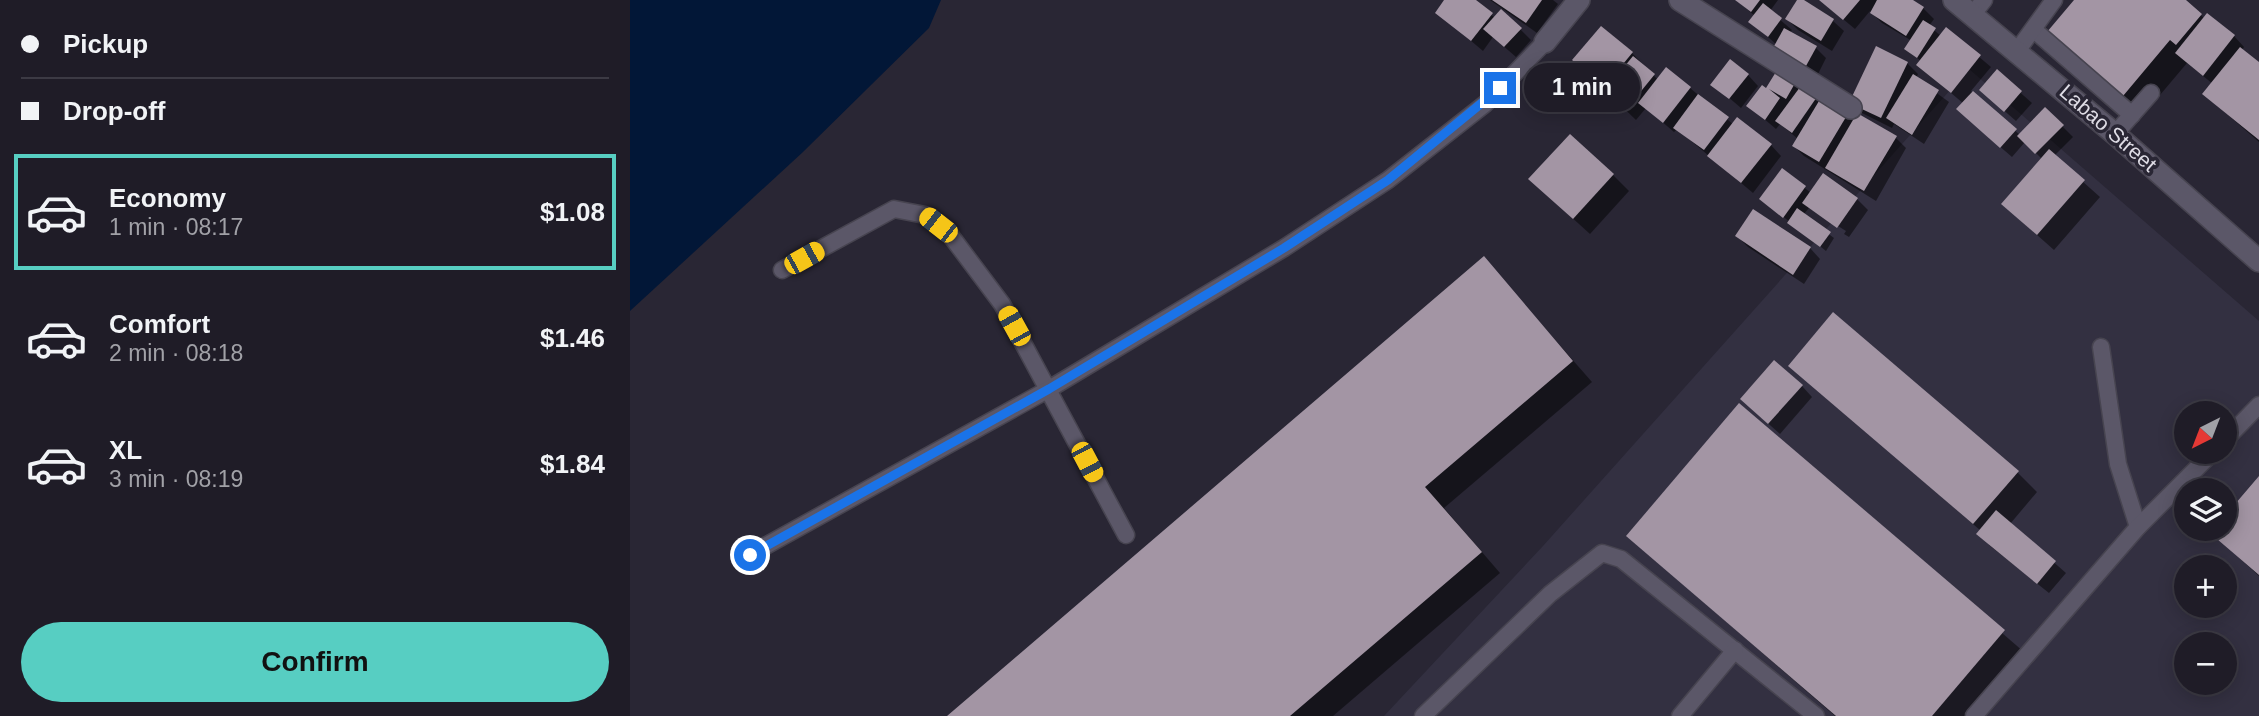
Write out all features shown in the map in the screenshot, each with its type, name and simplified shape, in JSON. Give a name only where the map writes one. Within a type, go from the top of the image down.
[{"type":"main road","points":[[1545,42],[1579,0]]},
{"type":"main road","points":[[1680,0],[1851,107]]},
{"type":"main road","name":"Labao Street","points":[[1954,0],[1979,7],[2017,51],[2259,261]]},
{"type":"lane","points":[[2017,51],[2054,0]]},
{"type":"lane","points":[[2034,30],[2132,115]]},
{"type":"lane","points":[[750,555],[1049,389],[1284,248],[1388,180],[1485,104],[1545,42]]},
{"type":"lane","points":[[2115,134],[2151,93]]},
{"type":"lane","points":[[782,270],[894,209],[925,215],[951,236],[1002,304],[1126,535]]},
{"type":"lane","points":[[2101,347],[2118,464],[2138,527]]},
{"type":"lane","points":[[2237,427],[2259,405]]},
{"type":"lane","points":[[1974,716],[2138,527],[2201,464]]},
{"type":"lane","points":[[1423,716],[1549,594],[1602,553],[1622,559],[1815,716]]},
{"type":"lane","points":[[1681,716],[1735,650]]},
{"type":"shaded area","points":[[1969,69],[2259,321],[2259,716],[1384,716],[1543,546]]},
{"type":"water","points":[[630,0],[941,0],[929,28],[803,152],[630,311]]},
{"type":"building","points":[[1444,0],[1476,0],[1493,13],[1471,41],[1435,13]]},
{"type":"building","points":[[1492,0],[1542,0],[1526,23]]},
{"type":"building","points":[[1735,0],[1760,0],[1751,12]]},
{"type":"building","points":[[1797,0],[1804,0],[1834,19],[1821,41],[1785,19]]},
{"type":"building","points":[[1819,0],[1860,0],[1843,20]]},
{"type":"building","points":[[1877,0],[1913,0],[1924,7],[1906,36],[1870,13]]},
{"type":"building","points":[[2074,0],[2186,0],[2202,14],[2176,45],[2170,40],[2123,96],[2047,32]]},
{"type":"building","points":[[1763,3],[1782,18],[1768,37],[1748,22]]},
{"type":"building","points":[[1501,9],[1522,28],[1504,47],[1483,29]]},
{"type":"building","points":[[2207,13],[2235,35],[2203,76],[2175,53]]},
{"type":"building","points":[[1923,20],[1936,28],[1917,58],[1904,49]]},
{"type":"building","points":[[1601,26],[1633,52],[1604,87],[1572,60]]},
{"type":"building","points":[[1946,27],[1981,55],[1951,93],[1916,65]]},
{"type":"building","points":[[1784,28],[1817,46],[1806,66],[1773,48]]},
{"type":"building","points":[[1876,46],[1908,62],[1881,118],[1849,103]]},
{"type":"building","points":[[2240,47],[2259,62],[2259,140],[2202,94]]},
{"type":"building","points":[[1633,56],[1655,74],[1625,111],[1603,93]]},
{"type":"building","points":[[1730,59],[1749,74],[1729,99],[1710,85]]},
{"type":"building","points":[[1666,67],[1691,87],[1663,123],[1638,103]]},
{"type":"building","points":[[1779,67],[1798,78],[1786,99],[1769,89],[1780,98],[1765,120],[1746,106],[1762,85],[1766,88]]},
{"type":"building","points":[[1997,69],[2022,91],[2004,112],[1979,90]]},
{"type":"building","points":[[1913,74],[1939,90],[1912,135],[1886,118]]},
{"type":"building","points":[[1803,83],[1819,94],[1792,133],[1775,121]]},
{"type":"building","points":[[1973,91],[2017,129],[2000,148],[1956,109]]},
{"type":"building","points":[[1698,94],[1729,117],[1704,150],[1673,128]]},
{"type":"building","points":[[1822,96],[1849,112],[1819,162],[1792,146]]},
{"type":"building","points":[[2045,107],[2064,125],[2035,154],[2017,136]]},
{"type":"building","points":[[1857,113],[1897,136],[1864,191],[1825,168]]},
{"type":"building","points":[[1737,117],[1772,144],[1741,183],[1707,156]]},
{"type":"building","points":[[1570,134],[1614,174],[1573,219],[1528,179]]},
{"type":"building","points":[[2049,149],[2085,180],[2037,235],[2001,204]]},
{"type":"building","points":[[1782,168],[1806,186],[1783,218],[1759,199]]},
{"type":"building","points":[[1823,173],[1858,198],[1837,228],[1802,203]]},
{"type":"building","points":[[1797,208],[1831,232],[1820,247],[1787,223]]},
{"type":"building","points":[[1753,209],[1811,247],[1793,275],[1735,236]]},
{"type":"building","points":[[1484,256],[1573,361],[1425,487],[1482,552],[1290,716],[947,716]]},
{"type":"building","points":[[1833,312],[2019,471],[1973,524],[1788,366]]},
{"type":"building","points":[[1774,360],[1803,385],[1768,424],[1740,399]]},
{"type":"building","points":[[1739,403],[2005,630],[1932,716],[1836,716],[1626,536]]},
{"type":"building","points":[[2259,476],[2259,575],[2219,541],[2237,541],[2237,502]]},
{"type":"building","points":[[1996,510],[2056,561],[2037,584],[1976,534]]},
{"type":"route","points":[[750,555],[1049,389],[1284,248],[1388,180],[1485,104],[1500,88]]}]
